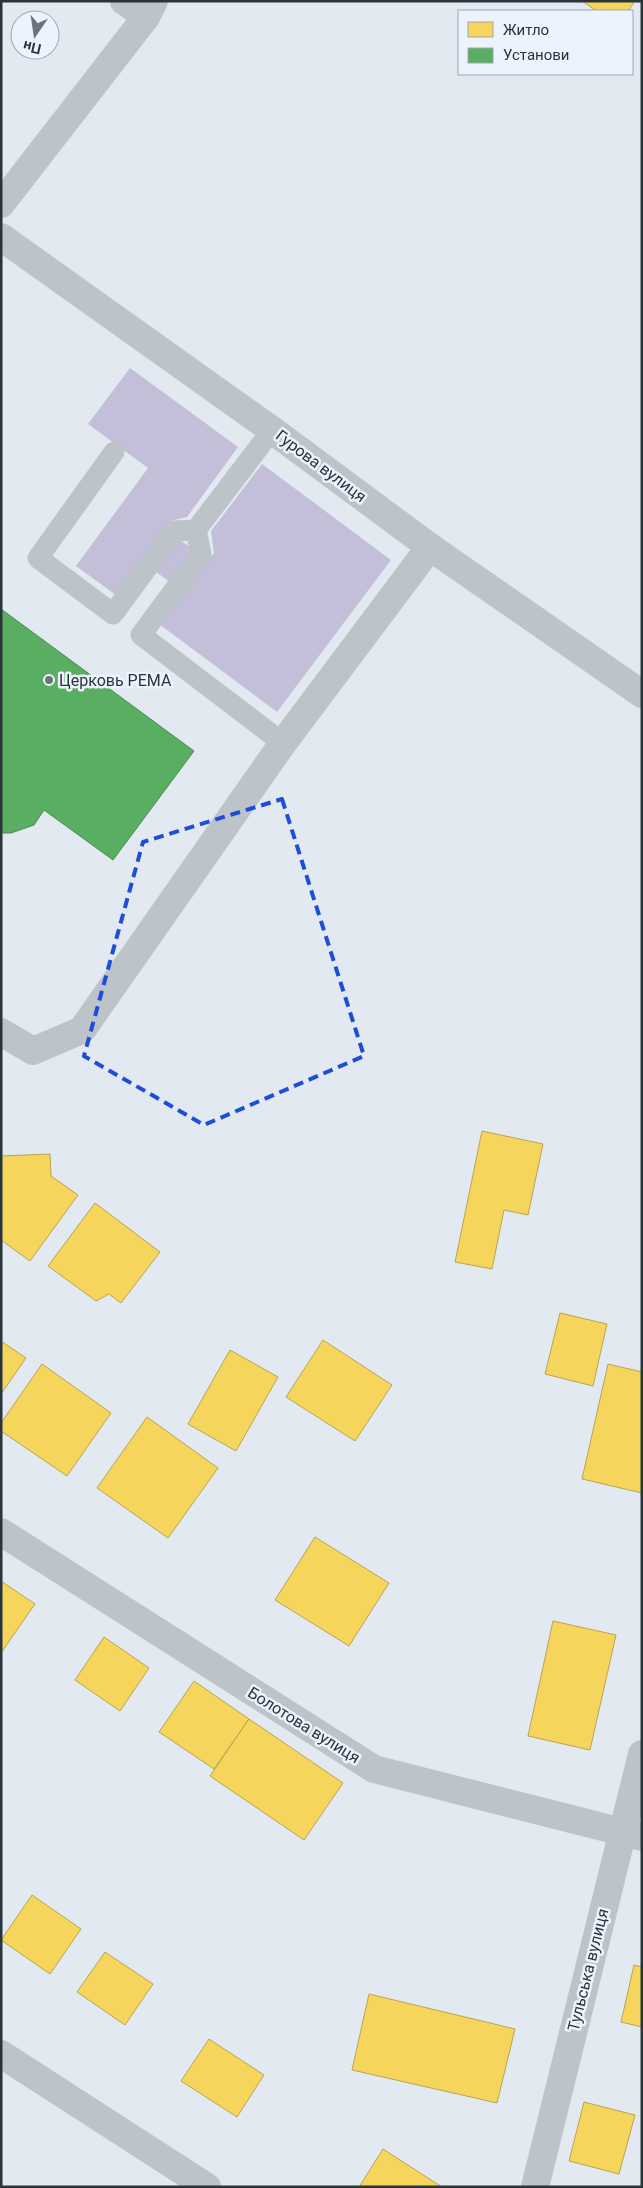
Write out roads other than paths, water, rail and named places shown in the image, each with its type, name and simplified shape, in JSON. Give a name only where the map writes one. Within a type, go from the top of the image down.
[{"type":"street","points":[[1,204],[150,9],[124,1]]},
{"type":"street","name":"Гурова вулиця","points":[[1,237],[272,430],[430,547],[642,694]]},
{"type":"street","points":[[1,1032],[34,1051],[82,1030],[283,743],[430,547]]},
{"type":"street","name":"Болотова вулиця","points":[[1,1532],[374,1769],[632,1834]]},
{"type":"street","name":"Тульська вулиця","points":[[535,2187],[632,1834],[642,1754]]},
{"type":"street","points":[[1,2054],[207,2187]]},
{"type":"lane","points":[[272,430],[196,530],[201,554],[141,635],[283,743]]},
{"type":"lane","points":[[114,452],[38,558],[113,614],[174,531],[196,530]]},
{"type":"place","name":"Церковь РЕМА","points":[[49,680]]}]
